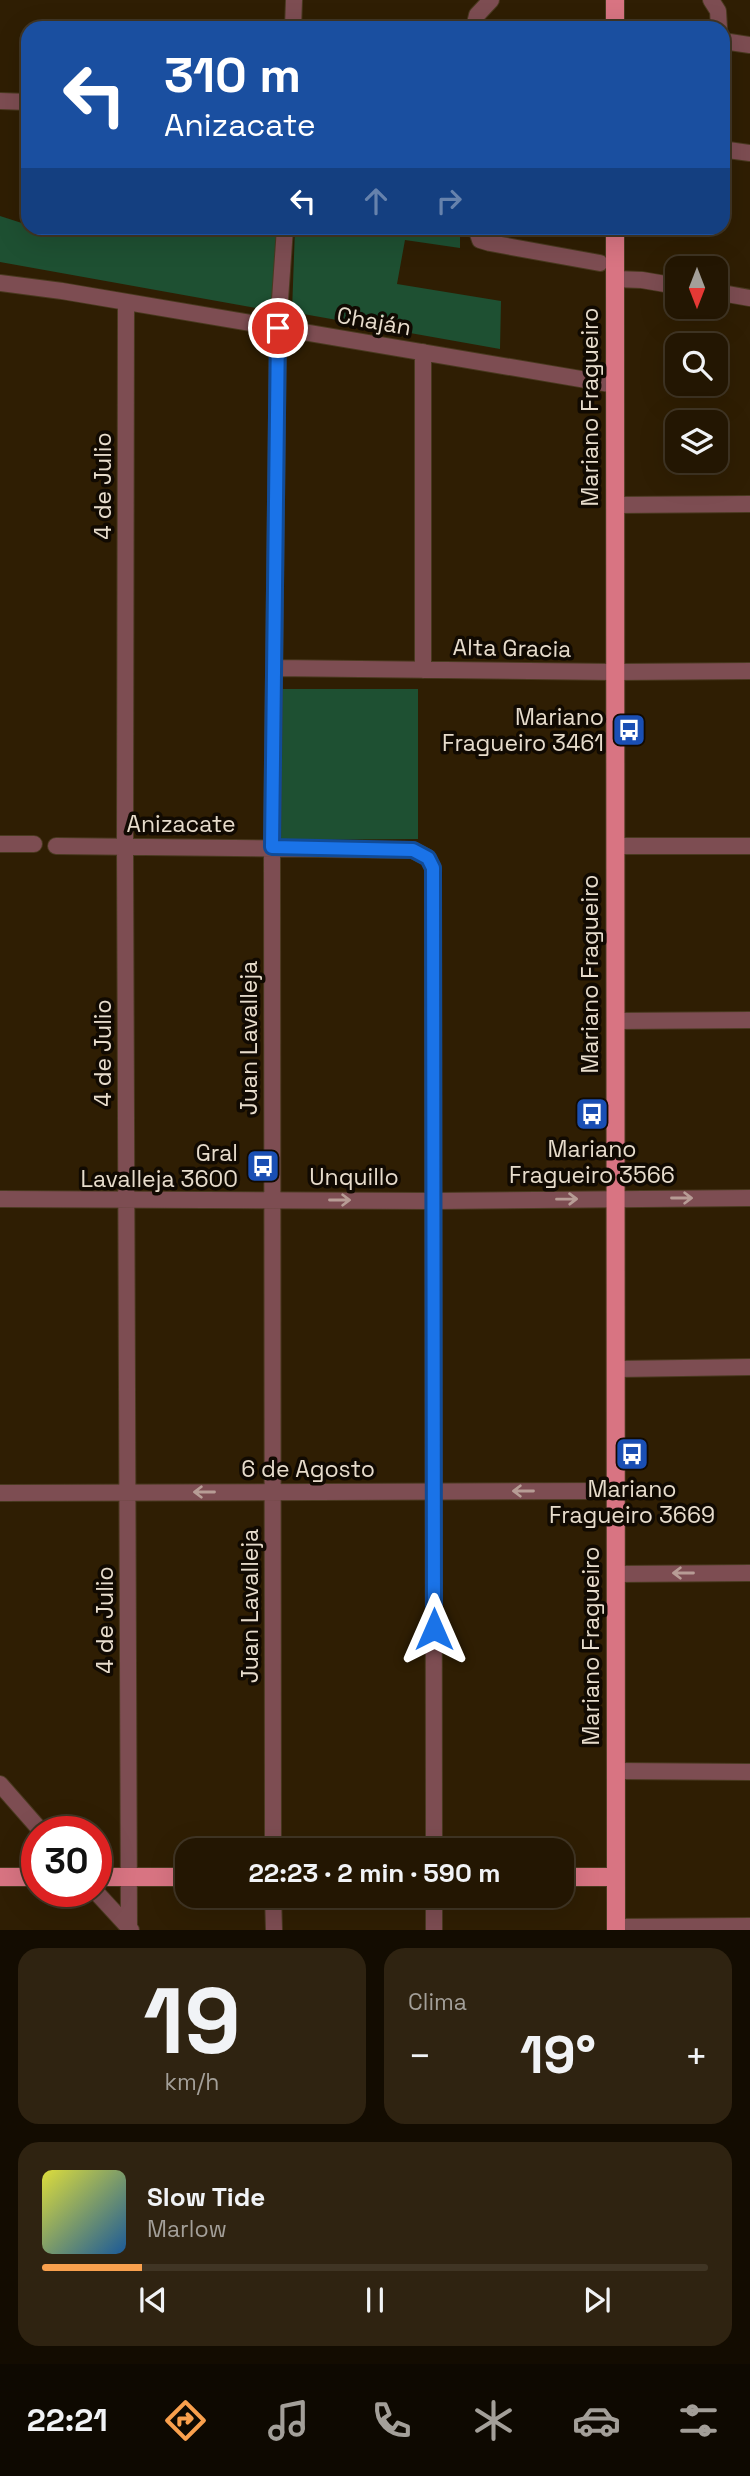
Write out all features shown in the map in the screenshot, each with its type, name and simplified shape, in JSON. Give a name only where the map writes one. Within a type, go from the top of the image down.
[{"type":"main road","points":[[615,0],[615,21]]},
{"type":"main road","name":"Mariano Fragueiro","points":[[615,235],[616,1929]]},
{"type":"main road","points":[[0,1877],[21,1877]]},
{"type":"main road","points":[[112,1877],[175,1877]]},
{"type":"main road","points":[[574,1877],[615,1877]]},
{"type":"street","points":[[293,21],[294,0]]},
{"type":"street","points":[[476,21],[477,15],[491,0]]},
{"type":"street","points":[[711,0],[718,10],[719,21]]},
{"type":"street","points":[[730,42],[750,45]]},
{"type":"street","points":[[0,102],[21,102]]},
{"type":"street","points":[[730,150],[750,153]]},
{"type":"street","name":"Juan Lavalleja","points":[[273,1838],[272,847],[278,328],[285,235]]},
{"type":"street","points":[[479,235],[481,240],[490,243],[600,263]]},
{"type":"street","points":[[615,279],[665,284]]},
{"type":"street","name":"Chaján","points":[[0,283],[616,385]]},
{"type":"street","points":[[728,294],[750,298]]},
{"type":"street","name":"4 de Julio","points":[[125,302],[130,1930]]},
{"type":"street","points":[[423,352],[423,670]]},
{"type":"street","points":[[615,505],[750,504]]},
{"type":"street","name":"Alta Gracia","points":[[274,668],[750,671]]},
{"type":"street","points":[[0,845],[34,844]]},
{"type":"street","name":"Anizacate","points":[[56,846],[413,850],[428,858],[433,868],[434,1200]]},
{"type":"street","points":[[615,846],[750,846]]},
{"type":"street","points":[[615,1021],[750,1020]]},
{"type":"street","name":"Unquillo","points":[[0,1199],[750,1198]]},
{"type":"street","points":[[434,1200],[434,1838]]},
{"type":"street","points":[[617,1369],[750,1367]]},
{"type":"street","name":"6 de Agosto","points":[[0,1493],[615,1491]]},
{"type":"street","points":[[615,1574],[750,1573]]},
{"type":"street","points":[[616,1771],[750,1772]]},
{"type":"street","points":[[0,1784],[29,1816]]},
{"type":"street","points":[[109,1907],[130,1930]]},
{"type":"street","points":[[273,1908],[274,1930]]},
{"type":"street","points":[[434,1908],[434,1930]]},
{"type":"street","points":[[616,1929],[750,1926]]},
{"type":"green space","points":[[0,216],[21,223],[21,235],[277,235],[272,311],[0,262]]},
{"type":"green space","points":[[295,235],[460,235],[460,248],[405,240],[397,284],[501,301],[500,349],[292,312]]},
{"type":"green space","points":[[278,689],[418,689],[418,839],[279,840]]},
{"type":"place","name":"Mariano Fragueiro 3461","points":[[629,730]]},
{"type":"place","name":"Mariano Fragueiro 3566","points":[[592,1114]]},
{"type":"place","name":"Gral Lavalleja 3600","points":[[263,1166]]},
{"type":"place","name":"Mariano Fragueiro 3669","points":[[632,1454]]},
{"type":"route","points":[[278,328],[272,847],[413,850],[428,858],[433,868],[434,1629]]}]
